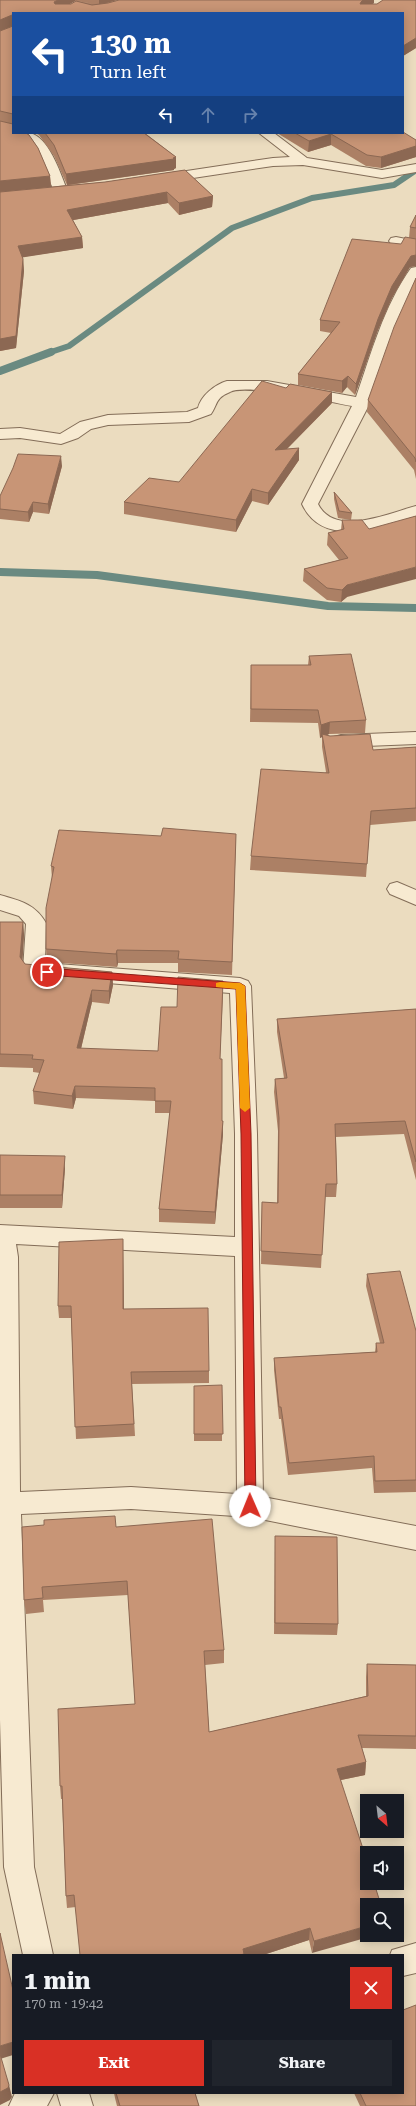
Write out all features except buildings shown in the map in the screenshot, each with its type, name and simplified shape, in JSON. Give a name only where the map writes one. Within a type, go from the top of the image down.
[{"type":"street","points":[[24,134],[31,136],[43,151],[61,192]]},
{"type":"street","points":[[271,137],[303,161]]},
{"type":"street","points":[[271,137],[273,162]]},
{"type":"street","points":[[144,182],[273,162],[303,161],[382,174],[389,174],[416,168]]},
{"type":"street","points":[[46,194],[76,191]]},
{"type":"street","points":[[396,241],[416,245]]},
{"type":"street","points":[[416,272],[407,287],[384,338],[362,403],[310,504],[317,517],[334,525],[357,526],[416,512]]},
{"type":"street","points":[[0,434],[20,433],[61,439],[72,435],[86,425],[108,420],[189,417],[205,410],[208,400],[227,386],[267,386],[362,403]]},
{"type":"street","points":[[329,742],[416,738]]},
{"type":"street","points":[[397,889],[416,898]]},
{"type":"street","points":[[0,902],[26,911],[36,923],[34,970],[240,986],[246,1134],[250,1506]]},
{"type":"street","points":[[38,1954],[9,1868],[4,1504],[6,1257],[1,1234],[247,1247]]},
{"type":"street","points":[[4,1504],[131,1498],[250,1506],[416,1538]]},
{"type":"street","points":[[404,1961],[416,1958]]},
{"type":"street","points":[[26,2106],[37,2094]]},
{"type":"street","points":[[73,2094],[77,2106]]},
{"type":"waterway","points":[[51,352],[69,346],[232,228],[312,198],[394,185],[416,170]]},
{"type":"waterway","points":[[0,371],[51,352]]},
{"type":"waterway","points":[[0,572],[97,575],[328,606],[416,608]]},
{"type":"slow traffic","points":[[220,985],[240,986],[245,1108]]},
{"type":"route","points":[[47,972],[240,986],[246,1134],[250,1506]]}]
